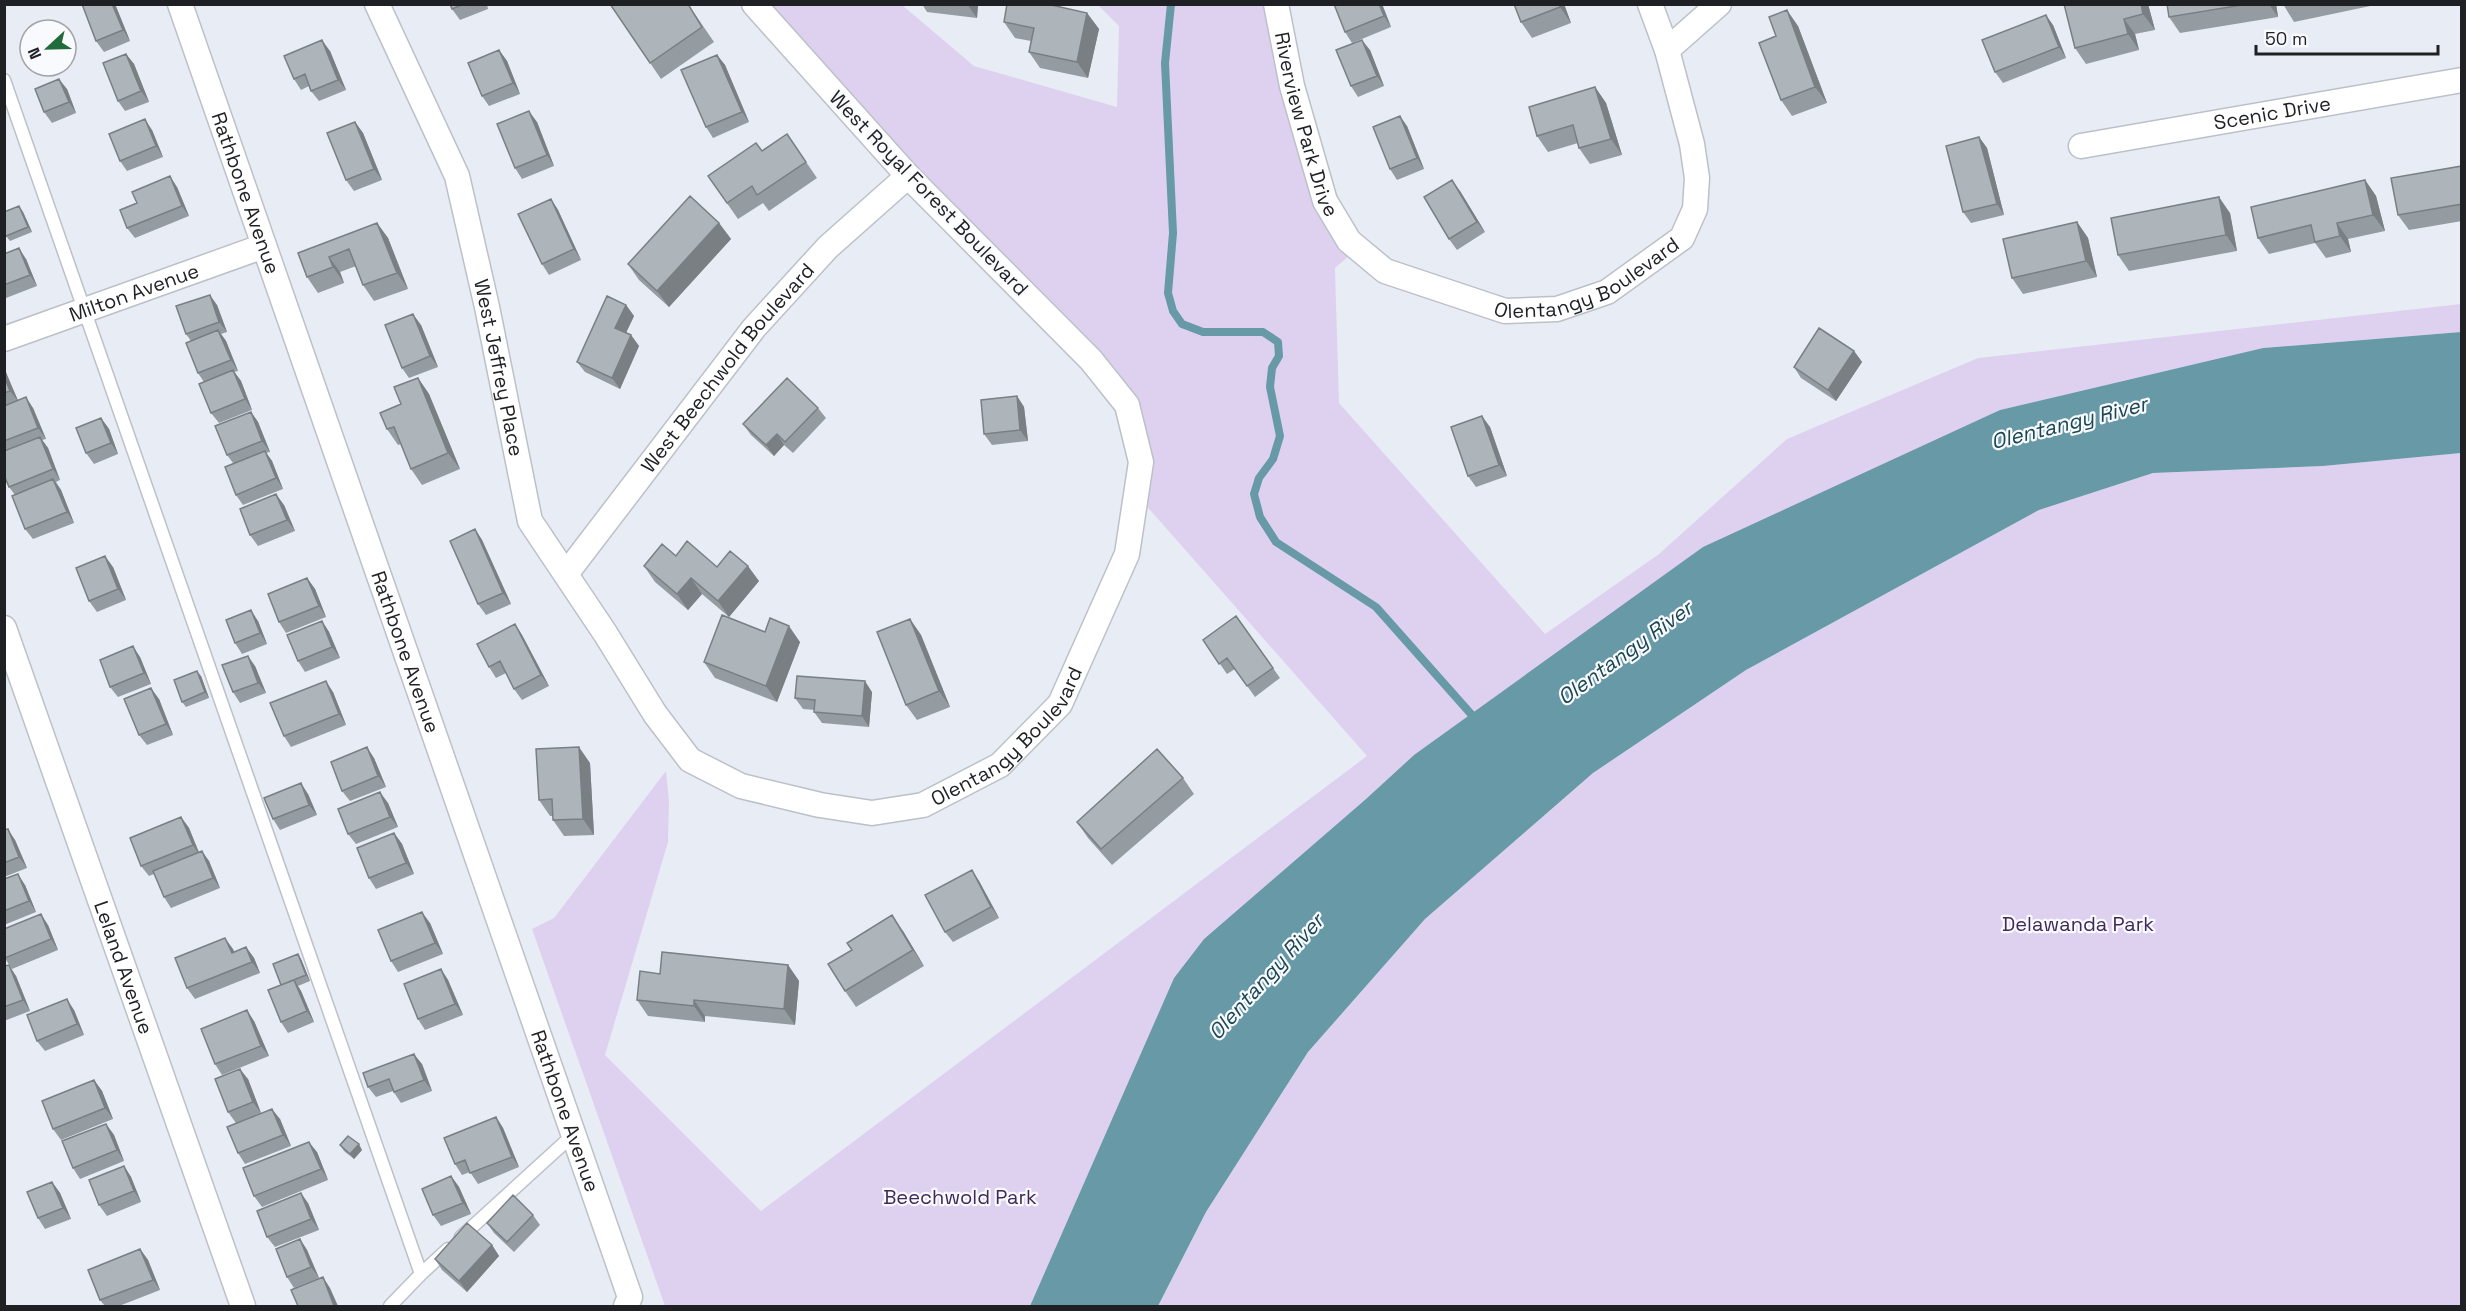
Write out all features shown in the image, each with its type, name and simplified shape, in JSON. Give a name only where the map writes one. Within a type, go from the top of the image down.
[{"type":"street","name":"Rathbone Avenue","points":[[180,4],[574,1134],[628,1302]]},
{"type":"street","name":"West Jeffrey Place","points":[[377,4],[458,176],[530,521],[655,714]]},
{"type":"street","name":"Riverview Park Drive","points":[[1276,4],[1292,86],[1325,201],[1349,241]]},
{"type":"street","name":"Olentangy Boulevard","points":[[1349,241],[1385,270],[1505,311],[1557,309],[1607,292],[1682,238],[1695,209],[1697,178],[1692,144],[1667,50],[1650,4]]},
{"type":"street","points":[[1667,50],[1719,4]]},
{"type":"street","name":"West Royal Forest Boulevard","points":[[765,9],[908,176],[1091,360],[1106,379]]},
{"type":"street","name":"Scenic Drive","points":[[2081,146],[2462,80]]},
{"type":"street","name":"West Beechwold Boulevard","points":[[566,574],[754,328],[828,248],[908,176]]},
{"type":"street","name":"Milton Avenue","points":[[4,339],[264,246]]},
{"type":"street","name":"Olentangy Boulevard","points":[[655,714],[690,760],[741,786],[820,805],[872,813],[923,805],[1000,765],[1060,704],[1127,554],[1141,462],[1127,405],[1106,379]]},
{"type":"street","name":"Leland Avenue","points":[[4,628],[243,1306]]},
{"type":"lane","points":[[4,80],[421,1274]]},
{"type":"lane","points":[[390,1306],[421,1274],[574,1134]]},
{"type":"green space","name":"Beechwold Park","points":[[754,5],[902,5],[974,66],[1117,107],[1119,26],[1098,5],[1276,5],[1325,201],[1358,248],[1335,268],[1339,403],[1545,634],[1659,554],[1787,439],[1978,358],[2461,304],[2461,332],[2263,348],[2000,410],[1912,452],[1414,755],[1204,939],[1174,978],[1030,1306],[665,1306],[532,929],[554,918],[666,771],[669,801],[668,842],[605,1055],[761,1211],[1367,756],[1136,494],[1127,405]]},
{"type":"green space","name":"Delawanda Park","points":[[2461,453],[2461,1306],[1158,1306],[1206,1212],[1308,1052],[1425,919],[1593,773],[1746,670],[2039,510],[2153,473],[2323,466]]},
{"type":"water","name":"Olentangy River","points":[[2461,332],[2461,453],[2323,466],[2153,473],[2039,510],[1746,670],[1593,773],[1425,919],[1308,1052],[1206,1212],[1158,1306],[1030,1306],[1174,978],[1204,939],[1414,755],[1703,547],[2000,410],[2263,348]]},
{"type":"building","points":[[82,4],[112,4],[123,30],[96,41]]},
{"type":"building","points":[[450,4],[464,4],[452,9]]},
{"type":"building","points":[[610,4],[688,4],[702,27],[650,63]]},
{"type":"building","points":[[1007,4],[1047,4],[1087,13],[1077,62],[1029,52],[1034,28],[1004,22]]},
{"type":"building","points":[[1334,4],[1379,4],[1384,16],[1345,32]]},
{"type":"building","points":[[1514,4],[1559,4],[1560,7],[1521,22]]},
{"type":"building","points":[[2064,4],[2141,4],[2143,14],[2124,19],[2128,34],[2075,48]]},
{"type":"building","points":[[2167,4],[2248,4],[2169,17]]},
{"type":"building","points":[[1787,10],[1815,87],[1781,100],[1759,43],[1776,36],[1769,17]]},
{"type":"building","points":[[2046,15],[2059,47],[1995,72],[1982,40]]},
{"type":"building","points":[[322,40],[338,80],[311,91],[305,74],[294,79],[284,56]]},
{"type":"building","points":[[1362,40],[1377,76],[1351,86],[1336,50]]},
{"type":"building","points":[[499,50],[513,83],[482,96],[468,63]]},
{"type":"building","points":[[126,54],[141,91],[118,101],[103,63]]},
{"type":"building","points":[[717,55],[742,112],[706,127],[681,70]]},
{"type":"building","points":[[59,79],[69,102],[44,112],[35,89]]},
{"type":"building","points":[[1595,87],[1611,139],[1579,148],[1573,125],[1537,136],[1529,107]]},
{"type":"building","points":[[529,111],[547,155],[515,168],[497,124]]},
{"type":"building","points":[[1400,116],[1417,158],[1390,169],[1373,127]]},
{"type":"building","points":[[145,119],[156,146],[120,161],[109,134]]},
{"type":"building","points":[[355,122],[374,169],[346,180],[327,133]]},
{"type":"building","points":[[787,134],[806,162],[757,195],[752,186],[727,203],[708,176],[756,143],[762,151]]},
{"type":"building","points":[[1979,137],[1997,204],[1963,212],[1946,146]]},
{"type":"building","points":[[2462,166],[2462,204],[2398,215],[2391,178]]},
{"type":"building","points":[[170,176],[182,206],[127,228],[120,210],[137,203],[132,192]]},
{"type":"building","points":[[1452,180],[1477,222],[1449,239],[1424,197]]},
{"type":"building","points":[[2365,180],[2373,215],[2337,223],[2340,236],[2315,242],[2311,225],[2258,238],[2251,207]]},
{"type":"building","points":[[690,196],[719,223],[657,291],[628,264]]},
{"type":"building","points":[[2219,197],[2226,235],[2118,255],[2111,218]]},
{"type":"building","points":[[551,199],[574,249],[542,264],[518,214]]},
{"type":"building","points":[[19,206],[28,227],[6,236],[4,212]]},
{"type":"building","points":[[2077,222],[2086,261],[2012,278],[2003,239]]},
{"type":"building","points":[[377,223],[397,273],[363,285],[349,249],[329,257],[333,267],[307,277],[298,253]]},
{"type":"building","points":[[19,248],[30,275],[4,285],[4,254]]},
{"type":"building","points":[[210,295],[219,322],[186,334],[176,306]]},
{"type":"building","points":[[607,296],[626,305],[615,328],[631,335],[612,378],[577,362]]},
{"type":"building","points":[[413,314],[430,356],[402,368],[385,325]]},
{"type":"building","points":[[1819,328],[1854,351],[1828,390],[1794,367]]},
{"type":"building","points":[[218,330],[231,360],[198,373],[186,343]]},
{"type":"building","points":[[233,370],[245,399],[211,413],[199,384]]},
{"type":"building","points":[[4,376],[10,391],[4,393]]},
{"type":"building","points":[[418,378],[448,453],[411,469],[394,427],[387,429],[380,413],[401,404],[394,387]]},
{"type":"building","points":[[787,378],[818,408],[785,442],[777,434],[766,445],[743,424]]},
{"type":"building","points":[[1017,396],[1020,430],[984,434],[981,400]]},
{"type":"building","points":[[26,397],[38,428],[4,441],[4,406]]},
{"type":"building","points":[[251,412],[262,441],[227,455],[215,426]]},
{"type":"building","points":[[1482,416],[1499,465],[1468,476],[1451,427]]},
{"type":"building","points":[[101,418],[111,443],[86,453],[76,428]]},
{"type":"building","points":[[40,437],[53,469],[9,487],[4,475],[4,451]]},
{"type":"building","points":[[265,451],[276,478],[236,495],[225,467]]},
{"type":"building","points":[[53,479],[67,512],[25,529],[12,496]]},
{"type":"building","points":[[276,494],[287,520],[250,535],[240,509]]},
{"type":"building","points":[[475,529],[503,593],[478,604],[450,541]]},
{"type":"building","points":[[687,541],[717,567],[730,551],[748,566],[718,601],[691,578],[677,594],[644,566],[662,544],[676,556]]},
{"type":"building","points":[[105,556],[118,589],[89,601],[76,568]]},
{"type":"building","points":[[307,578],[319,606],[279,622],[268,594]]},
{"type":"building","points":[[251,610],[260,633],[235,643],[226,620]]},
{"type":"building","points":[[722,615],[765,632],[770,618],[789,626],[766,686],[704,662]]},
{"type":"building","points":[[1236,616],[1273,668],[1247,686],[1227,658],[1219,664],[1203,640]]},
{"type":"building","points":[[910,619],[939,691],[906,705],[877,632]]},
{"type":"building","points":[[322,621],[332,647],[298,661],[287,635]]},
{"type":"building","points":[[515,624],[541,675],[514,689],[500,661],[489,667],[477,644]]},
{"type":"building","points":[[133,646],[144,673],[110,687],[100,660]]},
{"type":"building","points":[[248,656],[258,683],[233,692],[222,665]]},
{"type":"building","points":[[197,671],[205,692],[182,702],[174,680]]},
{"type":"building","points":[[797,676],[865,681],[862,716],[814,712],[815,700],[795,698]]},
{"type":"building","points":[[326,681],[339,714],[284,736],[270,703]]},
{"type":"building","points":[[151,688],[166,724],[139,735],[124,699]]},
{"type":"building","points":[[367,747],[378,776],[342,791],[331,762]]},
{"type":"building","points":[[579,747],[583,819],[553,820],[552,799],[539,800],[536,749]]},
{"type":"building","points":[[1157,749],[1183,778],[1101,849],[1077,822]]},
{"type":"building","points":[[301,783],[309,805],[273,819],[264,798]]},
{"type":"building","points":[[380,792],[390,817],[348,834],[338,809]]},
{"type":"building","points":[[181,817],[193,845],[141,866],[130,838]]},
{"type":"building","points":[[8,829],[19,857],[4,863],[4,830]]},
{"type":"building","points":[[394,833],[406,863],[369,878],[357,848]]},
{"type":"building","points":[[202,851],[213,878],[164,897],[153,871]]},
{"type":"building","points":[[972,870],[991,907],[945,932],[925,895]]},
{"type":"building","points":[[18,874],[29,901],[4,911],[4,879]]},
{"type":"building","points":[[422,912],[435,943],[391,961],[378,930]]},
{"type":"building","points":[[41,914],[51,939],[5,958],[4,929]]},
{"type":"building","points":[[892,915],[913,950],[845,991],[828,964],[852,950],[847,943]]},
{"type":"building","points":[[225,938],[232,953],[246,947],[252,962],[187,988],[175,958]]},
{"type":"building","points":[[662,952],[788,965],[784,1009],[694,1000],[694,1006],[637,1000],[640,971],[660,974]]},
{"type":"building","points":[[298,954],[306,975],[281,985],[273,964]]},
{"type":"building","points":[[9,965],[23,1000],[4,1007],[4,966]]},
{"type":"building","points":[[441,969],[455,1004],[418,1019],[404,984]]},
{"type":"building","points":[[294,980],[307,1011],[281,1022],[268,990]]},
{"type":"building","points":[[67,999],[77,1024],[37,1041],[27,1015]]},
{"type":"building","points":[[247,1010],[261,1046],[215,1064],[201,1029]]},
{"type":"building","points":[[414,1054],[424,1080],[394,1092],[389,1079],[368,1087],[363,1073]]},
{"type":"building","points":[[240,1069],[253,1102],[228,1112],[215,1079]]},
{"type":"building","points":[[94,1080],[105,1108],[53,1129],[42,1101]]},
{"type":"building","points":[[272,1109],[283,1135],[238,1153],[227,1127]]},
{"type":"building","points":[[496,1117],[512,1157],[470,1173],[465,1160],[455,1164],[444,1138]]},
{"type":"building","points":[[106,1124],[117,1150],[73,1168],[62,1141]]},
{"type":"building","points":[[348,1136],[359,1144],[350,1154],[340,1145]]},
{"type":"building","points":[[309,1142],[321,1169],[254,1196],[243,1168]]},
{"type":"building","points":[[124,1166],[134,1191],[99,1205],[89,1180]]},
{"type":"building","points":[[451,1176],[463,1203],[433,1215],[422,1189]]},
{"type":"building","points":[[52,1182],[63,1208],[38,1218],[27,1192]]},
{"type":"building","points":[[301,1193],[311,1219],[267,1237],[257,1211]]},
{"type":"building","points":[[513,1195],[533,1215],[507,1242],[487,1223]]},
{"type":"building","points":[[467,1223],[492,1245],[459,1281],[435,1259]]},
{"type":"building","points":[[300,1239],[311,1267],[287,1277],[276,1249]]},
{"type":"building","points":[[140,1249],[153,1280],[100,1300],[88,1270]]},
{"type":"building","points":[[323,1277],[334,1306],[298,1306],[291,1290]]},
{"type":"waterway","points":[[1171,4],[1165,63],[1173,233],[1168,293],[1173,311],[1182,324],[1203,332],[1263,332],[1278,342],[1279,356],[1272,368],[1270,387],[1280,436],[1273,459],[1259,478],[1254,494],[1260,517],[1276,542],[1376,607],[1471,714]]}]
